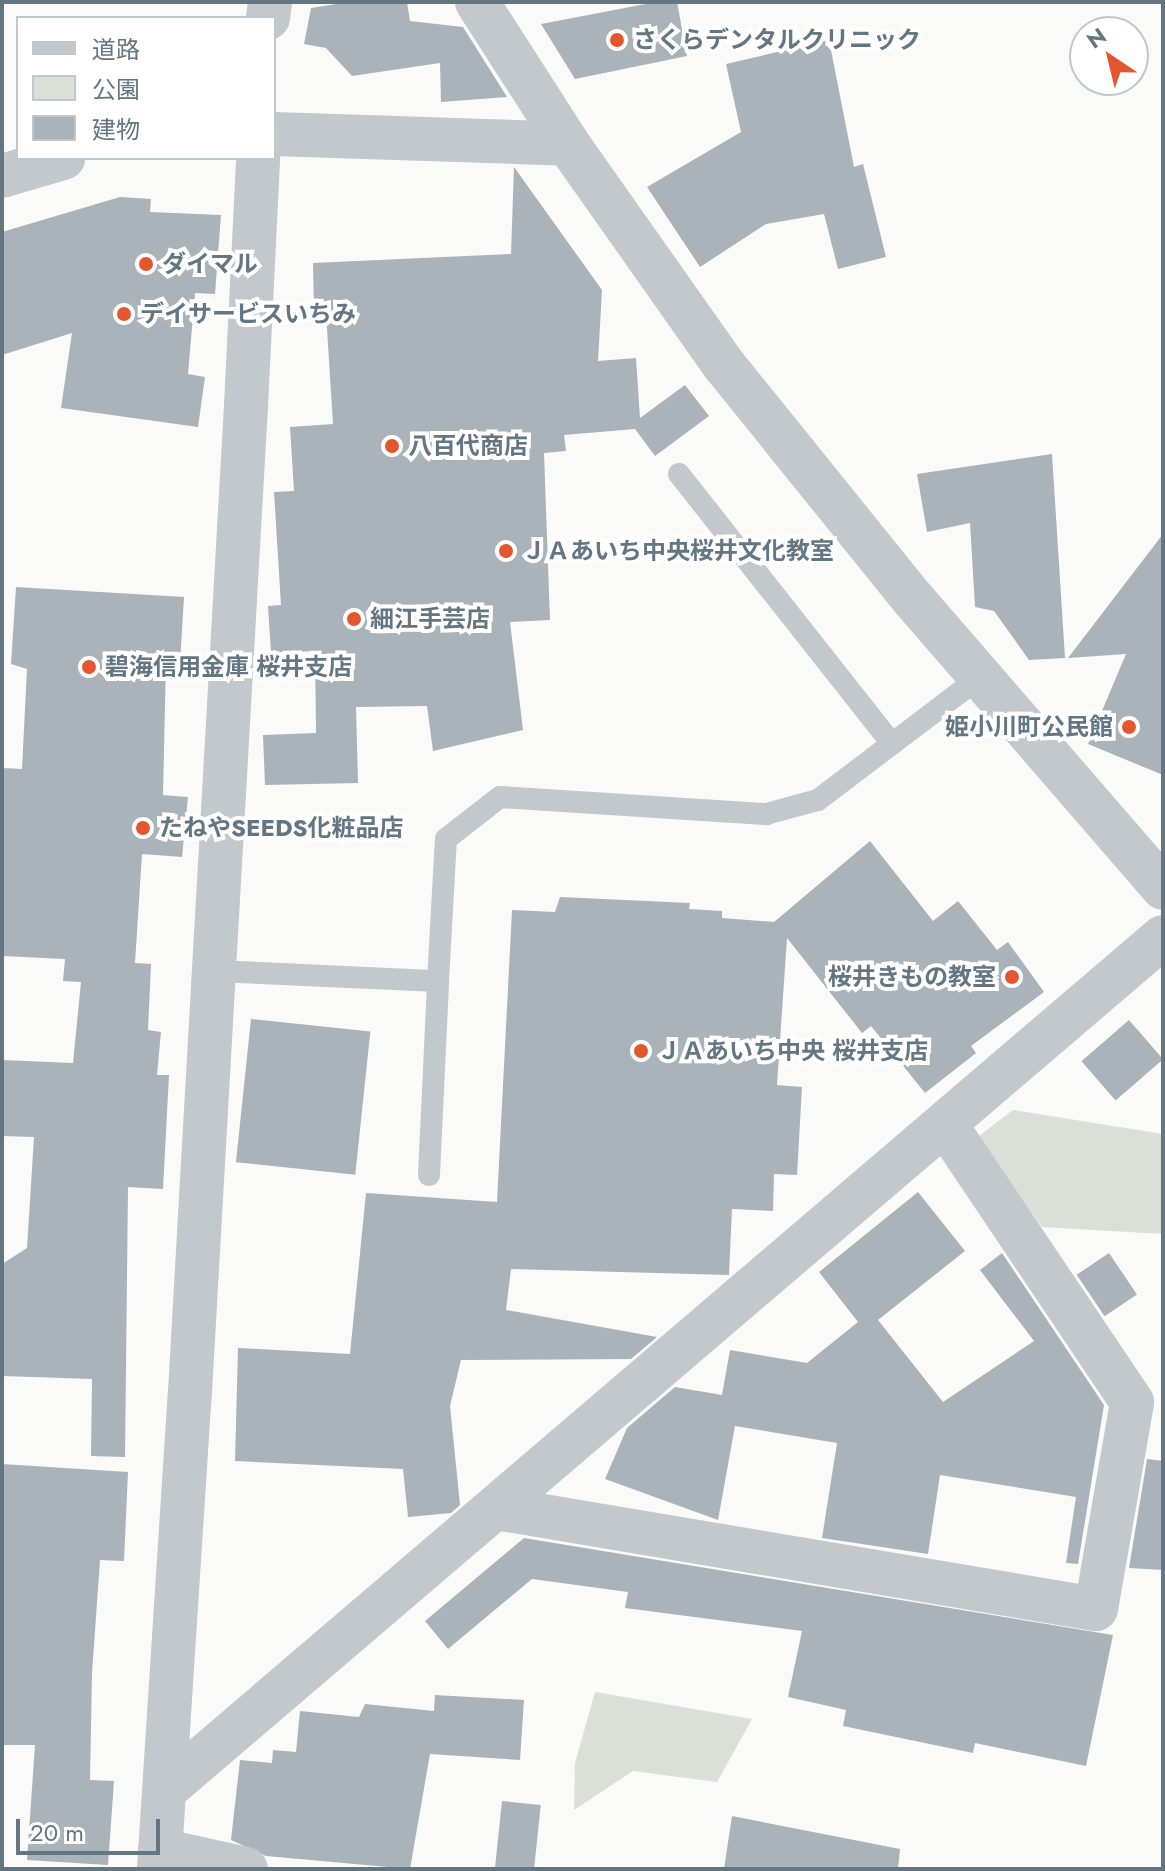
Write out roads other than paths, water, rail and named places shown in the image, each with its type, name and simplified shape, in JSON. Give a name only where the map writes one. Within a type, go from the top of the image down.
[{"type":"street","points":[[477,2],[568,144],[724,365],[979,678],[1163,888]]},
{"type":"street","points":[[276,134],[568,144]]},
{"type":"street","points":[[2,176],[56,160]]},
{"type":"street","points":[[246,1869],[160,1860],[215,971],[258,160]]},
{"type":"street","points":[[166,1789],[1163,937]]},
{"type":"street","points":[[496,1508],[1096,1609],[1132,1402],[945,1124]]},
{"type":"lane","points":[[679,474],[892,744]]},
{"type":"lane","points":[[429,1175],[446,839],[500,797],[766,814],[818,800],[979,678]]},
{"type":"lane","points":[[215,971],[438,981]]},
{"type":"place","name":"さくらデンタルクリニック","points":[[617,40]]},
{"type":"place","name":"ダイマル","points":[[146,264]]},
{"type":"place","name":"デイサービスいちみ","points":[[124,314]]},
{"type":"place","name":"八百代商店","points":[[392,446]]},
{"type":"place","name":"ＪＡあいち中央桜井文化教室","points":[[506,551]]},
{"type":"place","name":"細江手芸店","points":[[354,619]]},
{"type":"place","name":"碧海信用金庫 桜井支店","points":[[89,667]]},
{"type":"place","name":"姫小川町公民館","points":[[1129,727]]},
{"type":"place","name":"たねやSEEDS化粧品店","points":[[143,828]]},
{"type":"place","name":"桜井きもの教室","points":[[1012,977]]},
{"type":"place","name":"ＪＡあいち中央 桜井支店","points":[[641,1051]]}]
